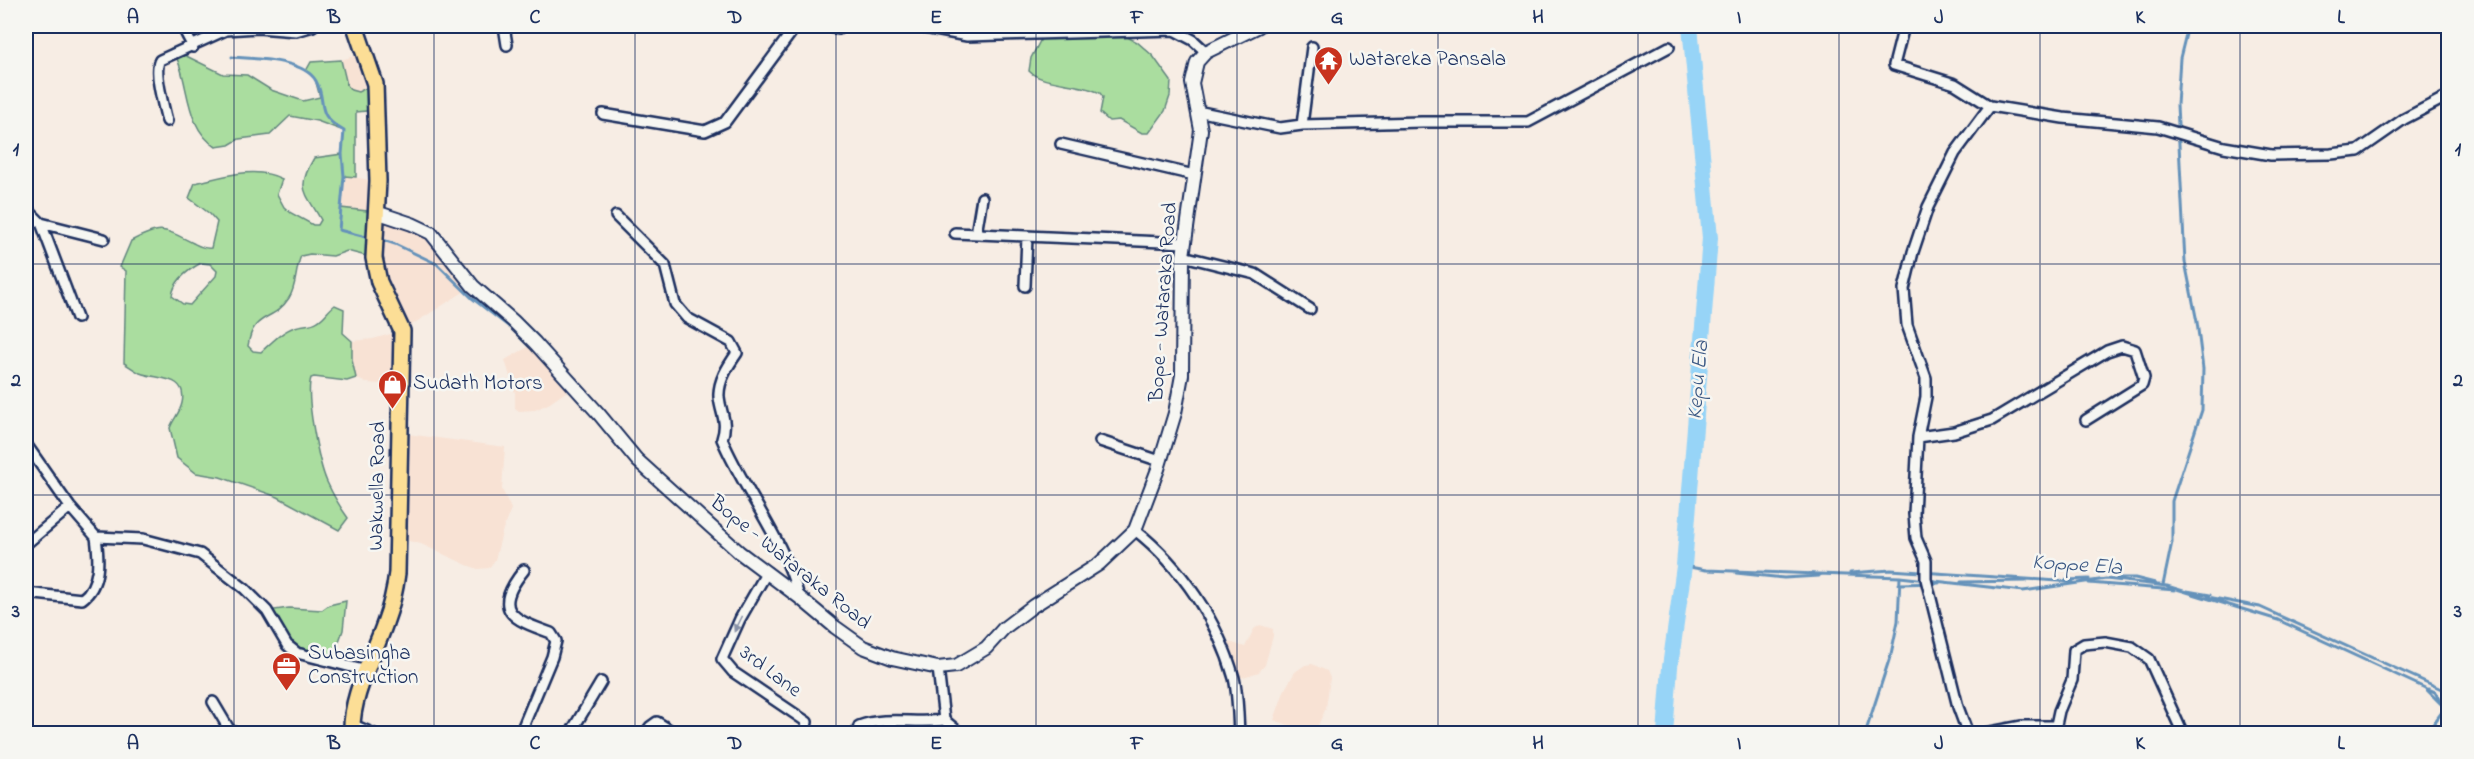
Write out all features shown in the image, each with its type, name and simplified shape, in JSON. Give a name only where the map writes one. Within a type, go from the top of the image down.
[{"type":"main road","name":"Wakwella Road","points":[[351,729],[367,671],[393,597],[398,573],[402,331],[379,282],[375,258],[378,181],[375,84],[357,26]]},
{"type":"street","points":[[182,26],[193,47]]},
{"type":"street","points":[[167,121],[157,65],[160,60],[193,47],[226,30],[258,28],[296,31],[313,26]]},
{"type":"street","points":[[504,26],[507,45]]},
{"type":"street","points":[[603,114],[705,131],[712,129],[725,122],[795,26]]},
{"type":"street","points":[[824,26],[838,29],[840,26]]},
{"type":"street","points":[[914,26],[967,36],[1174,30],[1193,40],[1206,52],[1259,26]]},
{"type":"street","points":[[1904,26],[1894,65],[1955,84],[1990,106],[2063,118],[2158,127],[2224,147],[2271,155],[2358,151],[2404,119],[2448,96]]},
{"type":"street","points":[[1302,125],[1312,47]]},
{"type":"street","points":[[1197,111],[1280,128],[1302,125],[1528,122],[1669,47]]},
{"type":"street","name":"Bope - Wataraka Road","points":[[376,212],[431,233],[473,286],[535,343],[637,460],[722,537],[835,627],[863,647],[892,658],[938,668],[956,666],[986,648],[1004,628],[1033,606],[1099,564],[1135,530],[1175,413],[1182,375],[1184,250],[1201,130],[1192,83],[1197,62],[1206,52]]},
{"type":"street","points":[[1968,734],[1958,707],[1926,579],[1926,561],[1916,538],[1914,514],[1918,437],[1926,397],[1926,378],[1907,325],[1904,289],[1928,207],[1955,153],[1990,106]]},
{"type":"street","points":[[1061,144],[1194,176]]},
{"type":"street","points":[[976,234],[982,198]]},
{"type":"street","points":[[26,208],[42,223],[77,318]]},
{"type":"street","points":[[616,216],[664,265],[675,304],[687,318],[731,342],[736,353],[724,372],[719,395],[726,426],[722,439],[735,470],[761,510],[793,571],[799,597]]},
{"type":"street","points":[[42,223],[104,239]]},
{"type":"street","points":[[955,233],[1184,250],[1255,274],[1310,309]]},
{"type":"street","points":[[1025,286],[1027,237]]},
{"type":"street","points":[[1918,437],[1954,432],[1992,420],[2107,351],[2122,346],[2135,350],[2144,378],[2142,386],[2086,420]]},
{"type":"street","points":[[1100,441],[1160,461]]},
{"type":"street","points":[[26,444],[70,507],[96,537],[99,560],[91,592],[82,599],[26,593]]},
{"type":"street","points":[[26,544],[70,507]]},
{"type":"street","points":[[1135,530],[1157,547],[1196,596],[1222,644],[1234,680],[1239,734]]},
{"type":"street","points":[[96,537],[144,539],[200,554],[267,610],[287,645],[297,653],[367,671]]},
{"type":"street","points":[[520,734],[552,657],[556,641],[551,633],[524,623],[511,614],[507,604],[512,585],[524,570]]},
{"type":"street","name":"3rd Lane","points":[[767,572],[740,620],[722,659],[733,672],[807,722],[806,734]]},
{"type":"street","points":[[1980,734],[2022,726],[2055,730],[2072,680],[2074,650],[2084,644],[2105,642],[2132,647],[2149,659],[2183,734]]},
{"type":"street","points":[[938,668],[944,720],[961,734]]},
{"type":"street","points":[[570,734],[601,682]]},
{"type":"street","points":[[213,702],[229,729],[235,734]]},
{"type":"street","points":[[857,734],[860,726],[874,721],[944,720]]},
{"type":"street","points":[[645,734],[657,722],[676,734]]},
{"type":"street","points":[[351,729],[374,734]]},
{"type":"shaded area","points":[[364,53],[375,84],[357,92],[351,90],[347,85],[341,60]]},
{"type":"shaded area","points":[[344,176],[378,181],[376,212],[422,228],[473,286],[402,331],[401,385],[366,383],[356,378],[352,360],[352,341],[373,339],[401,331],[374,258],[341,208]]},
{"type":"shaded area","points":[[535,343],[573,387],[535,410],[519,411],[515,408],[515,393],[505,360]]},
{"type":"shaded area","points":[[400,433],[505,447],[502,489],[511,509],[495,560],[489,568],[478,569],[421,544],[397,538]]},
{"type":"shaded area","points":[[1260,625],[1273,629],[1265,665],[1259,672],[1234,680],[1222,644],[1229,642],[1245,647],[1254,629]]},
{"type":"shaded area","points":[[1312,664],[1327,671],[1330,678],[1326,708],[1314,734],[1274,720],[1285,689],[1295,672],[1305,665]]},
{"type":"green space","points":[[1048,26],[1105,26],[1137,42],[1153,56],[1171,81],[1170,96],[1165,111],[1149,133],[1142,133],[1119,120],[1109,121],[1100,113],[1103,97],[1100,93],[1092,89],[1043,79],[1029,71],[1031,58]]},
{"type":"green space","points":[[172,49],[223,74],[247,75],[271,90],[303,101],[320,97],[315,79],[306,71],[311,62],[341,60],[347,85],[351,90],[358,92],[375,84],[377,110],[356,112],[356,177],[344,176],[341,208],[376,212],[374,258],[347,251],[333,256],[310,254],[301,256],[289,298],[277,311],[254,327],[248,346],[253,351],[261,352],[286,331],[313,324],[323,318],[335,305],[344,309],[343,333],[352,341],[352,360],[356,378],[347,381],[314,377],[311,378],[310,387],[314,430],[324,473],[334,496],[348,518],[339,530],[278,497],[220,477],[196,473],[177,458],[170,428],[182,403],[183,394],[180,387],[170,380],[140,373],[124,363],[126,271],[120,267],[131,241],[150,232],[162,230],[202,247],[211,248],[217,222],[189,198],[195,183],[228,175],[250,173],[272,175],[282,179],[277,194],[284,207],[313,225],[318,225],[321,220],[307,197],[305,177],[314,158],[342,154],[344,131],[317,121],[290,116],[270,135],[239,139],[229,145],[216,147],[197,127],[178,61]],"holes":[[[201,263],[210,264],[217,271],[216,276],[190,305],[183,304],[172,296],[179,280],[187,272]]]},
{"type":"green space","points":[[346,601],[343,630],[332,661],[297,653],[267,611],[289,608],[322,610],[329,605]]},
{"type":"waterway","name":"Kepu Ela","points":[[1665,734],[1670,667],[1684,566],[1710,238],[1690,26]]},
{"type":"waterway","points":[[2163,585],[2172,542],[2172,501],[2202,410],[2203,369],[2197,322],[2185,262],[2177,105],[2180,58],[2188,26]]},
{"type":"waterway","points":[[232,57],[290,64],[301,68],[316,81],[328,119],[344,131],[342,154],[344,176],[339,230],[366,237]]},
{"type":"waterway","points":[[383,240],[437,264],[472,298],[512,329]]},
{"type":"waterway","name":"Koppe Ela","points":[[1684,566],[1706,570],[1900,577],[2023,591],[2106,579],[2167,586],[2278,620],[2425,688],[2448,711]]},
{"type":"waterway","name":"Koppe Ela","points":[[1850,573],[1891,570],[2073,582]]},
{"type":"waterway","name":"Koppe Ela","points":[[1736,573],[1784,578],[1819,576]]},
{"type":"waterway","points":[[1865,734],[1891,654],[1898,621],[1900,577]]},
{"type":"waterway","points":[[2117,578],[2135,578],[2155,583]]},
{"type":"waterway","name":"Koppe Ela","points":[[2066,580],[2089,579]]},
{"type":"waterway","points":[[1961,582],[2026,581]]},
{"type":"waterway","points":[[1899,584],[1939,583]]},
{"type":"waterway","name":"Koppe Ela","points":[[2089,583],[2175,590]]},
{"type":"waterway","name":"Koppe Ela","points":[[2187,591],[2210,595]]},
{"type":"waterway","name":"Koppe Ela","points":[[2208,597],[2260,607],[2448,692]]},
{"type":"waterway","points":[[2428,689],[2435,692],[2440,701]]},
{"type":"waterway","points":[[2426,734],[2445,708]]},
{"type":"place","name":"Watareka Pansala","points":[[1328,86]]},
{"type":"place","name":"Sudath Motors","points":[[392,410]]},
{"type":"place","name":"Subasingha Construction","points":[[287,692]]}]
